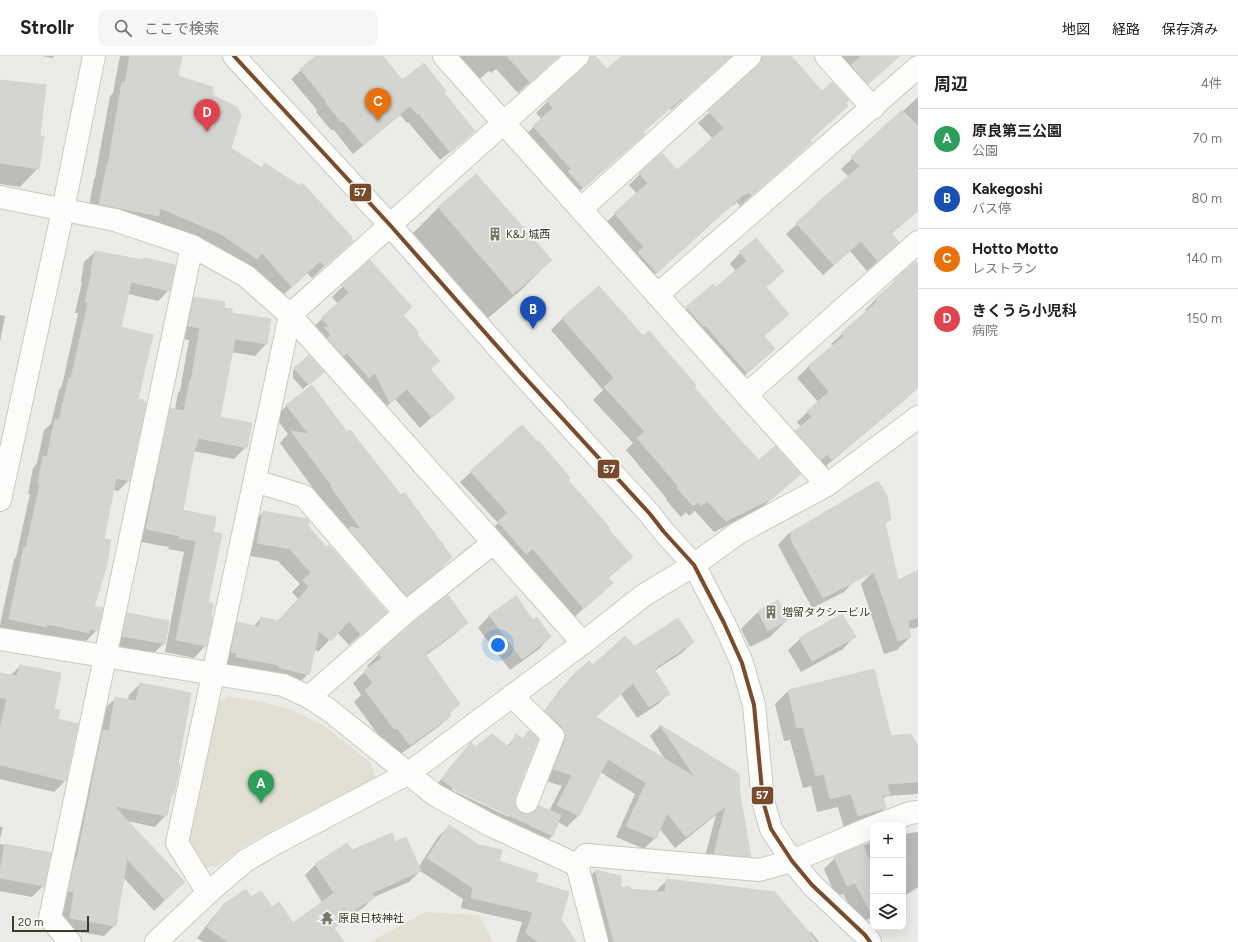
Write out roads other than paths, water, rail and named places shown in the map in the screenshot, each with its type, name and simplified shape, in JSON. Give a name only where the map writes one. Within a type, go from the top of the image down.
[{"type":"street","points":[[0,500],[63,210],[94,56]]},
{"type":"street","points":[[234,56],[390,225],[694,565],[724,623],[742,664],[754,705],[763,801],[770,829],[812,885],[865,935],[870,942]]},
{"type":"street","points":[[444,56],[827,485]]},
{"type":"street","points":[[208,893],[177,843],[290,315],[578,56]]},
{"type":"street","points":[[581,209],[750,56]]},
{"type":"street","points":[[826,56],[873,108]]},
{"type":"street","points":[[657,295],[873,108],[918,67]]},
{"type":"street","points":[[0,197],[115,220],[192,246],[246,276],[290,315],[583,644]]},
{"type":"street","points":[[746,395],[918,242]]},
{"type":"street","points":[[70,942],[50,918],[192,246]]},
{"type":"street","points":[[156,942],[208,893],[245,861],[281,840],[409,773],[583,644],[644,595],[694,565],[738,533],[827,485],[918,417]]},
{"type":"street","points":[[255,481],[304,496],[405,613]]},
{"type":"street","points":[[309,697],[405,613],[493,542]]},
{"type":"street","points":[[0,639],[283,685],[309,697],[329,710],[435,795],[490,825],[577,865]]},
{"type":"street","points":[[512,696],[553,736],[527,802]]},
{"type":"street","points":[[886,822],[910,813],[918,812]]},
{"type":"street","points":[[577,865],[586,855],[760,870],[792,860],[870,828]]},
{"type":"street","points":[[577,865],[597,942]]},
{"type":"place","name":"Hotto Motto","points":[[378,121]]},
{"type":"place","name":"きくうら小児科","points":[[207,132]]},
{"type":"place","name":"K&J 城西","points":[[495,234]]},
{"type":"place","name":"Kakegoshi","points":[[533,329]]},
{"type":"place","name":"増留タクシービル","points":[[771,612]]},
{"type":"place","name":"原良第三公園","points":[[261,803]]},
{"type":"place","name":"原良日枝神社","points":[[327,918]]}]
